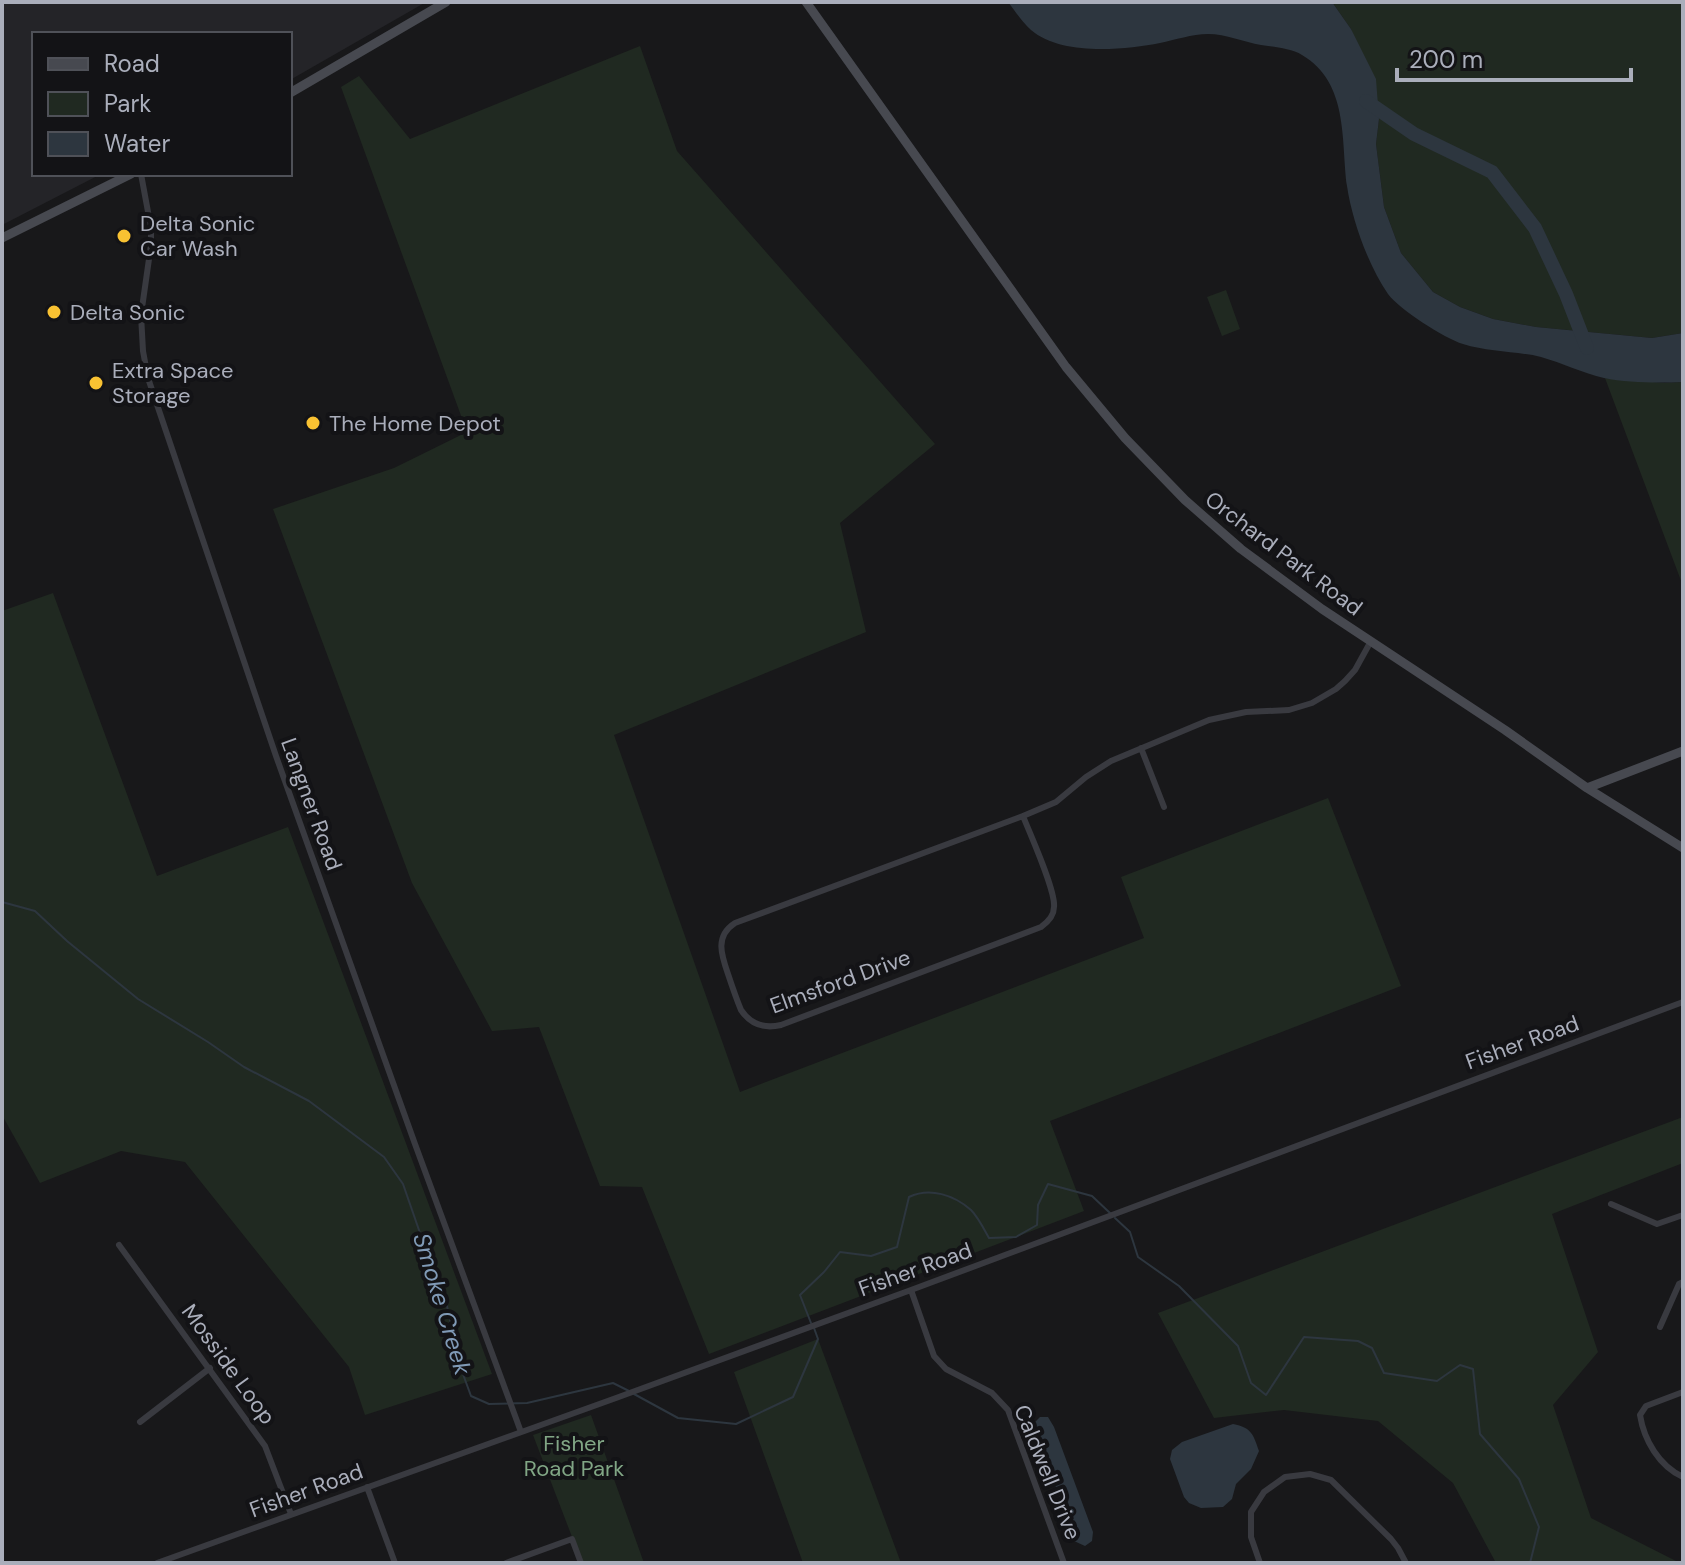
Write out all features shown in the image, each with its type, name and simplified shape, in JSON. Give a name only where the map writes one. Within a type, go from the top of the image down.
[{"type":"main road","points":[[292,92],[446,2]]},
{"type":"main road","name":"Orchard Park Road","points":[[806,2],[1085,391],[1185,500],[1231,541],[1322,609],[1587,788],[1683,848]]},
{"type":"main road","points":[[2,238],[127,176]]},
{"type":"main road","points":[[1587,788],[1683,751]]},
{"type":"street","name":"Langner Road","points":[[141,176],[151,228],[141,315],[148,378],[285,782],[521,1432]]},
{"type":"street","name":"Elmsford Drive","points":[[1023,816],[1053,896],[1054,912],[1041,927],[781,1025],[757,1025],[745,1016],[720,953],[721,939],[730,927],[1056,802],[1100,767],[1209,720],[1246,712],[1289,710],[1312,703],[1345,681],[1371,641]]},
{"type":"street","points":[[1141,748],[1164,807]]},
{"type":"street","name":"Fisher Road","points":[[157,1563],[911,1290],[1683,1002]]},
{"type":"street","points":[[1611,1204],[1657,1224],[1683,1215]]},
{"type":"street","name":"Mosside Loop","points":[[119,1245],[265,1446],[291,1514]]},
{"type":"street","points":[[1660,1327],[1679,1284],[1683,1282]]},
{"type":"street","name":"Caldwell Drive","points":[[911,1290],[934,1356],[946,1369],[992,1393],[1008,1410],[1064,1563]]},
{"type":"street","points":[[140,1422],[210,1368]]},
{"type":"street","points":[[1683,1392],[1646,1406],[1640,1415],[1662,1464],[1683,1477]]},
{"type":"street","points":[[1260,1563],[1251,1537],[1251,1512],[1264,1492],[1285,1477],[1310,1474],[1331,1480],[1391,1539],[1406,1563]]},
{"type":"street","points":[[367,1487],[395,1563]]},
{"type":"street","points":[[506,1563],[572,1539],[581,1563]]},
{"type":"shaded area","points":[[2,2],[426,2],[292,79],[292,32],[32,32],[32,176],[97,176],[2,225]]},
{"type":"green space","points":[[1332,2],[1683,2],[1683,333],[1652,338],[1536,327],[1493,319],[1460,307],[1433,292],[1401,253],[1384,207],[1376,144],[1379,119],[1351,29]]},
{"type":"green space","points":[[640,46],[677,151],[935,444],[840,523],[866,632],[614,735],[740,1092],[1144,938],[1121,877],[1328,798],[1401,986],[1050,1121],[1084,1211],[709,1354],[642,1187],[600,1186],[539,1027],[492,1031],[412,883],[273,509],[394,468],[467,432],[341,87],[359,76],[410,139]]},
{"type":"green space","points":[[1226,290],[1240,329],[1222,336],[1207,297]]},
{"type":"green space","points":[[1605,378],[1683,382],[1683,586]]},
{"type":"green space","points":[[53,593],[157,876],[288,827],[492,1374],[365,1415],[349,1367],[185,1162],[121,1151],[40,1183],[2,1115],[2,611]]},
{"type":"green space","points":[[1683,1117],[1683,1163],[1552,1214],[1598,1352],[1553,1405],[1591,1518],[1680,1563],[1496,1563],[1453,1483],[1378,1421],[1284,1410],[1214,1418],[1158,1313]]},
{"type":"green space","points":[[818,1339],[901,1563],[803,1563],[734,1372]]},
{"type":"green space","name":"Fisher Road Park","points":[[591,1415],[644,1563],[582,1563],[533,1435]]},
{"type":"water","points":[[1008,2],[1332,2],[1351,29],[1376,79],[1379,119],[1376,144],[1384,207],[1401,253],[1433,292],[1460,307],[1493,319],[1536,327],[1652,338],[1683,333],[1683,382],[1613,380],[1541,357],[1473,347],[1445,336],[1402,308],[1381,282],[1357,227],[1349,199],[1343,132],[1335,97],[1317,67],[1302,55],[1288,49],[1208,34],[1129,48],[1093,49],[1059,44],[1031,30]]},
{"type":"water","points":[[1040,1417],[1048,1417],[1054,1427],[1093,1532],[1092,1541],[1085,1546],[1074,1541],[1036,1434],[1035,1422]]},
{"type":"water","points":[[1233,1424],[1248,1430],[1255,1440],[1259,1451],[1251,1469],[1236,1484],[1232,1499],[1223,1507],[1201,1508],[1189,1503],[1170,1459],[1172,1450],[1182,1442]]},
{"type":"waterway","points":[[1366,101],[1414,134],[1492,172],[1535,228],[1587,348]]},
{"type":"waterway","name":"Smoke Creek","points":[[2,902],[35,911],[138,999],[244,1067],[309,1101],[384,1157],[403,1184],[445,1297],[460,1366],[471,1396],[489,1404],[527,1403],[613,1383],[629,1391]]},
{"type":"waterway","points":[[811,1323],[800,1295],[840,1252],[871,1256],[897,1247],[909,1197],[917,1194],[942,1194],[957,1200],[974,1213],[989,1238],[1016,1237],[1037,1225],[1038,1205],[1048,1184],[1092,1196],[1110,1213]]},
{"type":"waterway","points":[[1115,1218],[1130,1232],[1138,1257],[1179,1286],[1238,1346],[1251,1383],[1266,1395],[1304,1337],[1358,1341],[1372,1348],[1384,1373],[1437,1381],[1460,1365],[1473,1369],[1480,1434],[1519,1479],[1539,1527],[1530,1563]]},
{"type":"waterway","name":"Smoke Creek","points":[[634,1394],[678,1418],[736,1424],[793,1397],[818,1339],[814,1328]]},
{"type":"place","name":"Delta Sonic Car Wash","points":[[124,236]]},
{"type":"place","name":"Delta Sonic","points":[[54,312]]},
{"type":"place","name":"Extra Space Storage","points":[[96,383]]},
{"type":"place","name":"The Home Depot","points":[[313,423]]}]
